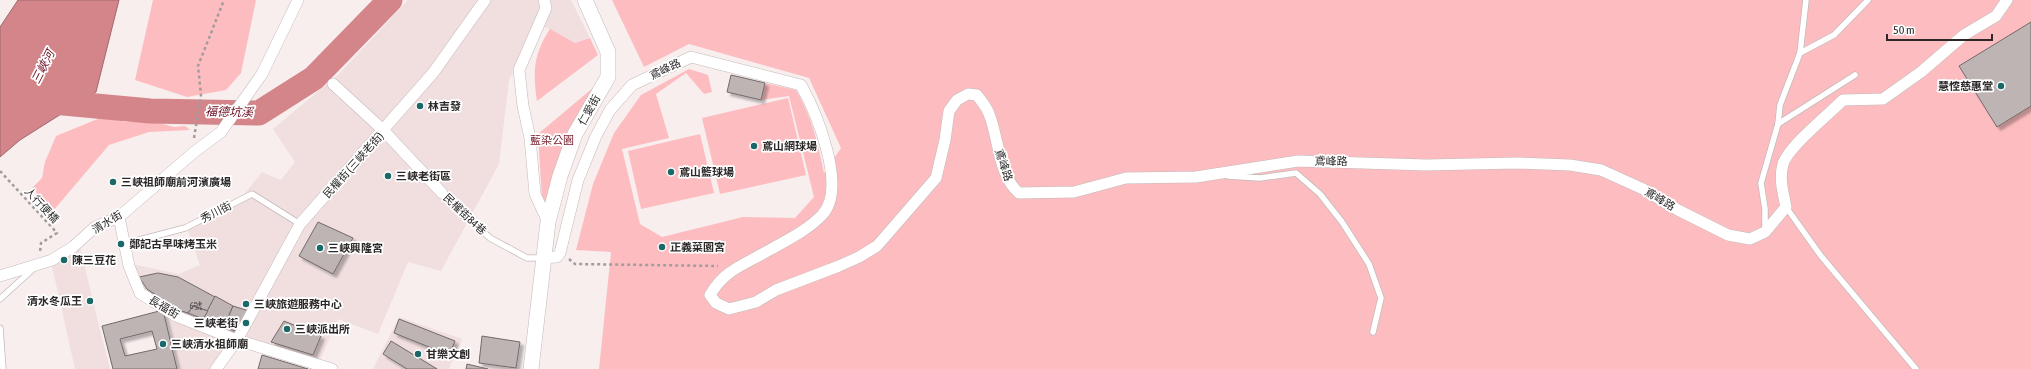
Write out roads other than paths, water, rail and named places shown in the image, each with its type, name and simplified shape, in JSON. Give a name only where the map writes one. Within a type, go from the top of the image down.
[{"type":"street","name":"清水街","points":[[0,276],[36,259],[52,260],[94,228],[119,217],[188,157],[221,132],[262,74],[298,0]]},
{"type":"street","name":"民權街 (三峽老街)","points":[[216,369],[237,340],[300,224],[434,73],[485,0]]},
{"type":"street","points":[[544,0],[546,8],[519,70],[523,106],[530,138],[535,194],[548,222]]},
{"type":"street","name":"仁愛街","points":[[531,369],[548,222],[560,176],[575,134],[608,77],[608,52],[585,0]]},
{"type":"street","points":[[1765,232],[1786,207],[1781,181],[1783,162],[1799,141],[1843,100],[1883,100],[1921,72],[1964,35],[1996,16],[2007,0]]},
{"type":"street","name":"鳶峰路","points":[[543,258],[557,257],[560,252],[578,180],[596,136],[610,110],[632,85],[691,57],[801,85],[820,126],[832,184],[830,200],[824,214],[792,236],[718,280],[710,295],[716,303],[729,309],[756,302],[776,290],[839,266],[859,257],[877,246],[936,178],[945,140],[949,111],[956,100],[968,94],[978,95],[989,112],[1005,172],[1011,186],[1019,193],[1074,192],[1126,178],[1196,177],[1298,161],[1426,165],[1570,165],[1601,170],[1643,189],[1678,210],[1728,235],[1750,239],[1765,232]]},
{"type":"street","name":"民權街84巷","points":[[333,84],[383,130],[442,193]]},
{"type":"street","name":"長福街","points":[[119,217],[129,266],[140,293],[176,316],[237,340],[332,369]]},
{"type":"lane","points":[[1765,232],[1765,209],[1761,183],[1778,124],[1780,105],[1800,53],[1806,0]]},
{"type":"lane","points":[[1800,53],[1834,35],[1868,0]]},
{"type":"lane","points":[[1778,124],[1855,75]]},
{"type":"lane","points":[[1207,175],[1260,178],[1296,173],[1320,194],[1342,222],[1369,264],[1381,298],[1373,332]]},
{"type":"lane","name":"民權街84巷","points":[[442,193],[490,238],[527,258],[543,258]]},
{"type":"lane","name":"秀川街","points":[[124,244],[185,228],[252,194],[300,224]]},
{"type":"lane","points":[[1786,207],[1821,256],[1916,369]]},
{"type":"lane","points":[[0,299],[36,259]]},
{"type":"lane","points":[[0,328],[1,362],[3,369]]},
{"type":"water","name":"三峽河","points":[[18,0],[119,0],[96,92],[20,140],[0,157],[0,27]]},
{"type":"waterway","name":"福德坑溪","points":[[42,101],[150,111],[259,113],[314,78],[390,0]]},
{"type":"place","name":"慧悾慈惠堂","points":[[2001,86]]},
{"type":"place","name":"林吉發","points":[[420,106]]},
{"type":"place","name":"鳶山網球場","points":[[754,146]]},
{"type":"place","name":"鳶山籃球場","points":[[671,172]]},
{"type":"place","name":"三峽老街區","points":[[388,176]]},
{"type":"place","name":"三峽祖師廟前河濱廣場","points":[[113,182]]},
{"type":"place","name":"鄭記古早味烤玉米","points":[[121,244]]},
{"type":"place","name":"正義菜園宮","points":[[662,247]]},
{"type":"place","name":"三峽興隆宮","points":[[320,248]]},
{"type":"place","name":"陳三豆花","points":[[64,260]]},
{"type":"place","name":"清水冬瓜王","points":[[90,301]]},
{"type":"place","name":"三峽旅遊服務中心","points":[[246,304]]},
{"type":"place","name":"三峽老街","points":[[246,323]]},
{"type":"place","name":"三峽派出所","points":[[287,329]]},
{"type":"place","name":"三峽清水祖師廟","points":[[163,344]]},
{"type":"place","name":"甘樂文創","points":[[418,354]]},
{"type":"park label","name":"藍染公園","points":[[552,140]]}]
